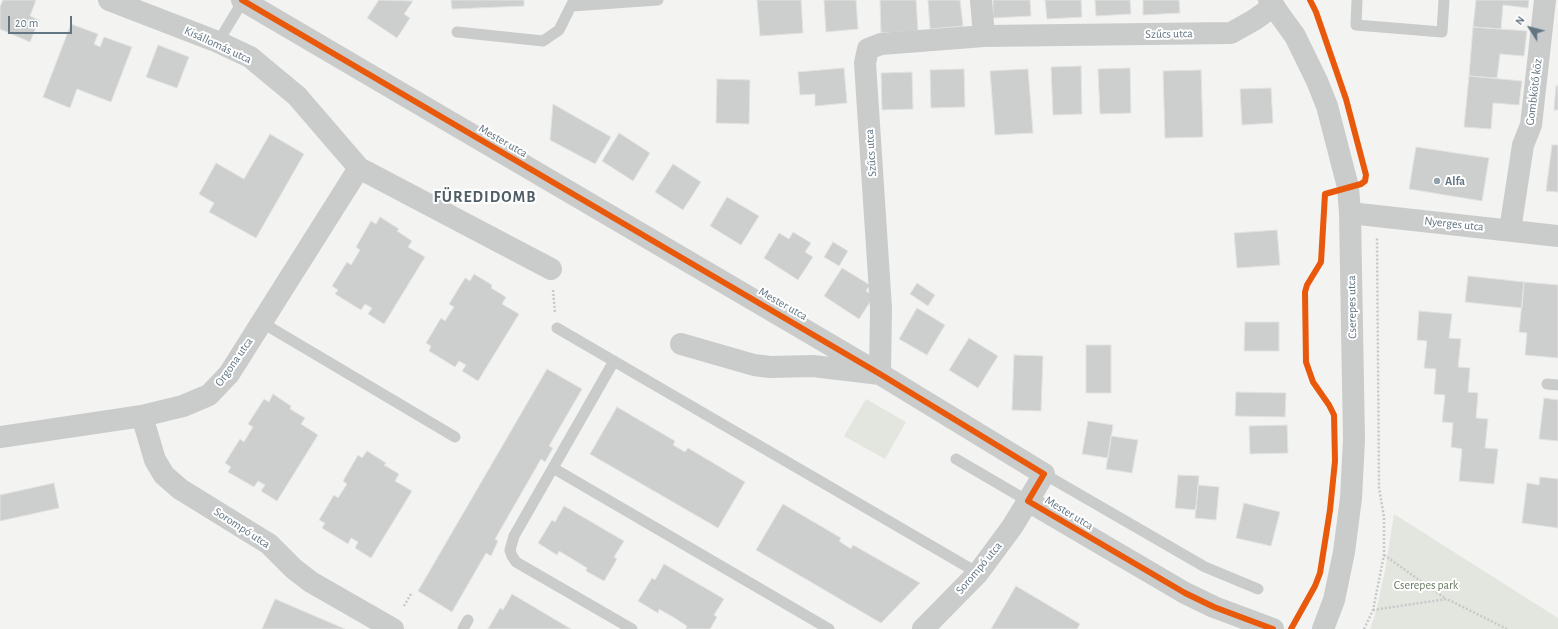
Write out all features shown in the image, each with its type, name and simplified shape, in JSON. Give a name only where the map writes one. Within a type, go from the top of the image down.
[{"type":"street","name":"Kisállomás utca","points":[[110,0],[218,42],[250,57],[297,96],[359,168]]},
{"type":"street","name":"Mester utca","points":[[242,0],[880,374],[1044,474],[1028,501],[1185,593],[1239,617],[1274,629]]},
{"type":"street","points":[[981,0],[984,36]]},
{"type":"street","name":"Gombkötő köz","points":[[1510,230],[1523,145],[1531,125],[1544,0]]},
{"type":"street","name":"Szűcs utca","points":[[880,374],[881,308],[865,63],[868,48],[881,44],[984,36],[1232,33],[1254,20],[1273,2]]},
{"type":"street","name":"Cserepes utca","points":[[1273,2],[1295,36],[1317,81],[1327,106],[1348,187],[1350,213],[1354,440],[1351,491],[1344,552],[1334,600],[1324,629]]},
{"type":"street","points":[[359,168],[551,268]]},
{"type":"street","name":"Orgona utca","points":[[0,437],[142,416],[183,406],[209,395],[229,374],[359,168]]},
{"type":"street","name":"Nyerges utca","points":[[1350,213],[1558,236]]},
{"type":"street","name":"Mester utca","points":[[681,344],[754,365],[770,368],[814,366],[880,374]]},
{"type":"street","name":"Sorompó utca","points":[[142,416],[155,460],[164,475],[180,488],[269,544],[294,569],[311,582],[389,628]]},
{"type":"street","name":"Sorompó utca","points":[[923,629],[978,572],[1012,527],[1028,501]]},
{"type":"lane","points":[[218,42],[242,0]]},
{"type":"lane","points":[[457,32],[543,41],[559,30],[573,3],[658,0]]},
{"type":"lane","points":[[1357,0],[1356,25],[1442,32],[1444,0]]},
{"type":"lane","points":[[261,322],[455,437]]},
{"type":"lane","points":[[557,328],[978,572]]},
{"type":"lane","points":[[614,361],[510,544],[512,556],[516,562],[632,629]]},
{"type":"lane","points":[[956,459],[1028,501]]},
{"type":"lane","points":[[553,468],[829,629]]},
{"type":"lane","points":[[1044,474],[1205,567],[1258,589]]},
{"type":"path","points":[[1364,629],[1373,610],[1384,555],[1384,517],[1379,488],[1377,216]]},
{"type":"path","points":[[551,268],[557,328]]},
{"type":"path","points":[[1384,555],[1447,599],[1507,629]]},
{"type":"path","points":[[404,606],[412,592]]},
{"type":"path","points":[[1373,610],[1447,599]]},
{"type":"green space","points":[[866,399],[906,422],[885,459],[844,436]]},
{"type":"green space","name":"Cserepes park","points":[[1394,514],[1558,618],[1558,629],[1370,629],[1375,615],[1385,571]]},
{"type":"building","points":[[3,0],[36,0],[30,16],[39,20],[30,42],[0,29],[0,7]]},
{"type":"building","points":[[379,0],[413,1],[404,14],[410,18],[397,38],[367,18]]},
{"type":"building","points":[[451,0],[524,0],[524,6],[452,9]]},
{"type":"building","points":[[757,0],[801,0],[803,33],[760,36]]},
{"type":"building","points":[[824,0],[856,0],[858,29],[826,32]]},
{"type":"building","points":[[880,0],[916,0],[918,31],[881,33]]},
{"type":"building","points":[[928,0],[960,0],[963,26],[930,29]]},
{"type":"building","points":[[993,0],[1030,0],[1031,16],[993,18]]},
{"type":"building","points":[[1045,0],[1081,0],[1082,17],[1047,19]]},
{"type":"building","points":[[1095,0],[1130,0],[1131,14],[1096,16]]},
{"type":"building","points":[[1143,0],[1179,0],[1180,13],[1143,15]]},
{"type":"building","points":[[1476,0],[1529,0],[1528,8],[1503,5],[1501,29],[1473,27]]},
{"type":"building","points":[[71,24],[98,34],[94,44],[100,47],[104,37],[132,47],[111,102],[77,89],[70,108],[43,97]]},
{"type":"building","points":[[1473,27],[1527,31],[1524,56],[1500,54],[1497,78],[1469,76]]},
{"type":"building","points":[[158,45],[189,57],[177,88],[146,77]]},
{"type":"building","points":[[1081,66],[1082,114],[1053,115],[1051,67]]},
{"type":"building","points":[[844,68],[847,103],[815,106],[815,94],[800,95],[798,72]]},
{"type":"building","points":[[1130,68],[1131,113],[1100,114],[1098,69]]},
{"type":"building","points":[[964,69],[965,107],[931,108],[930,70]]},
{"type":"building","points":[[1028,69],[1033,133],[995,135],[990,71]]},
{"type":"building","points":[[1201,70],[1203,137],[1165,138],[1163,71]]},
{"type":"building","points":[[912,72],[913,109],[882,110],[881,73]]},
{"type":"building","points":[[1469,76],[1522,81],[1519,105],[1493,103],[1491,129],[1464,127]]},
{"type":"building","points":[[717,79],[750,80],[749,124],[716,123]]},
{"type":"building","points":[[1556,86],[1558,86],[1558,110],[1554,110]]},
{"type":"building","points":[[1271,88],[1273,123],[1242,125],[1240,89]]},
{"type":"building","points":[[553,104],[611,137],[595,164],[550,140]]},
{"type":"building","points":[[619,133],[650,153],[633,181],[602,161]]},
{"type":"building","points":[[270,134],[304,154],[256,238],[209,212],[214,203],[199,194],[216,163],[244,179]]},
{"type":"building","points":[[1552,145],[1558,145],[1558,192],[1546,191]]},
{"type":"building","points":[[1416,147],[1489,158],[1482,201],[1409,189]]},
{"type":"building","points":[[673,164],[701,182],[683,210],[655,192]]},
{"type":"building","points":[[727,197],[759,216],[741,245],[710,226]]},
{"type":"building","points":[[380,217],[399,229],[397,231],[412,241],[408,247],[425,257],[384,324],[368,314],[372,308],[365,304],[361,310],[335,294],[338,290],[332,286],[347,262],[351,265],[360,250],[356,247],[371,221],[376,224]]},
{"type":"building","points":[[1277,230],[1280,265],[1237,268],[1234,233]]},
{"type":"building","points":[[793,232],[811,243],[805,252],[813,257],[798,280],[764,258],[779,233],[789,239]]},
{"type":"building","points":[[833,242],[848,251],[839,266],[824,257]]},
{"type":"building","points":[[842,268],[870,285],[866,291],[874,296],[859,319],[824,296]]},
{"type":"building","points":[[474,274],[492,285],[491,288],[506,297],[502,304],[519,314],[478,381],[462,371],[466,365],[459,361],[455,367],[429,351],[431,346],[426,343],[441,318],[445,321],[454,307],[449,304],[465,278],[470,281]]},
{"type":"building","points":[[1468,276],[1524,282],[1522,308],[1465,302]]},
{"type":"building","points":[[1524,282],[1558,285],[1558,358],[1525,355],[1527,333],[1519,332]]},
{"type":"building","points":[[917,283],[935,295],[928,306],[910,294]]},
{"type":"building","points":[[917,308],[945,325],[927,355],[899,339]]},
{"type":"building","points":[[1419,311],[1452,314],[1449,338],[1461,339],[1458,367],[1470,368],[1468,392],[1478,393],[1476,418],[1488,419],[1485,448],[1498,449],[1494,484],[1459,481],[1462,449],[1451,447],[1453,423],[1442,422],[1445,395],[1434,394],[1436,369],[1424,368],[1427,341],[1417,340]]},
{"type":"building","points":[[1245,322],[1279,322],[1279,351],[1244,351]]},
{"type":"building","points":[[969,338],[998,356],[978,388],[949,370]]},
{"type":"building","points":[[1086,345],[1111,345],[1111,393],[1086,393]]},
{"type":"building","points":[[1014,355],[1043,356],[1041,411],[1012,410]]},
{"type":"building","points":[[547,369],[582,389],[549,446],[553,448],[545,462],[541,459],[495,539],[498,541],[491,556],[486,553],[452,612],[418,591]]},
{"type":"building","points":[[1236,392],[1286,393],[1285,417],[1235,416]]},
{"type":"building","points":[[273,394],[291,406],[290,409],[305,418],[301,424],[318,435],[277,501],[261,491],[265,485],[258,481],[254,487],[228,472],[231,467],[225,463],[240,439],[244,442],[253,427],[248,424],[264,399],[269,402]]},
{"type":"building","points":[[1544,398],[1558,400],[1558,441],[1539,439]]},
{"type":"building","points":[[617,407],[675,441],[673,445],[685,452],[688,448],[745,482],[718,528],[590,454]]},
{"type":"building","points":[[1088,421],[1113,425],[1108,458],[1082,454]]},
{"type":"building","points":[[1287,425],[1288,453],[1250,454],[1249,426]]},
{"type":"building","points":[[1111,436],[1138,440],[1132,473],[1106,469]]},
{"type":"building","points":[[367,451],[386,463],[384,465],[399,474],[395,481],[412,491],[371,558],[355,548],[358,542],[351,538],[348,544],[322,528],[325,523],[319,520],[334,495],[338,498],[347,484],[343,481],[358,455],[362,458]]},
{"type":"building","points":[[1178,475],[1199,476],[1196,510],[1175,508]]},
{"type":"building","points":[[1540,477],[1558,479],[1558,528],[1522,523],[1527,483],[1539,485]]},
{"type":"building","points":[[54,483],[59,508],[0,521],[0,495]]},
{"type":"building","points":[[1198,485],[1219,487],[1216,520],[1195,518]]},
{"type":"building","points":[[1244,503],[1280,512],[1271,546],[1236,538]]},
{"type":"building","points":[[783,504],[841,538],[839,541],[851,549],[853,545],[920,583],[881,623],[756,550]]},
{"type":"building","points":[[564,506],[624,541],[614,557],[617,559],[604,581],[586,571],[587,568],[559,551],[557,555],[538,543],[552,520],[555,522]]},
{"type":"building","points":[[664,564],[724,599],[714,615],[717,617],[710,629],[686,629],[687,626],[673,617],[659,609],[658,613],[638,601],[652,578],[655,580]]},
{"type":"building","points":[[1016,586],[1080,624],[1077,629],[991,629]]},
{"type":"building","points":[[512,594],[571,629],[488,629],[500,608],[503,610]]},
{"type":"building","points":[[275,599],[345,629],[262,629]]},
{"type":"cycle path","points":[[242,0],[880,374],[1044,474],[1028,501],[1185,593],[1214,607],[1273,629]]},
{"type":"cycle path","points":[[1291,629],[1315,586],[1320,573],[1330,510],[1335,461],[1334,415],[1313,382],[1306,362],[1305,292],[1307,285],[1321,262],[1325,194],[1361,184],[1365,181],[1366,175],[1346,99],[1316,12],[1310,0]]},
{"type":"place","name":"Alfa","points":[[1437,181]]},
{"type":"district","name":"FÜREDIDOMB","points":[[485,197]]}]
